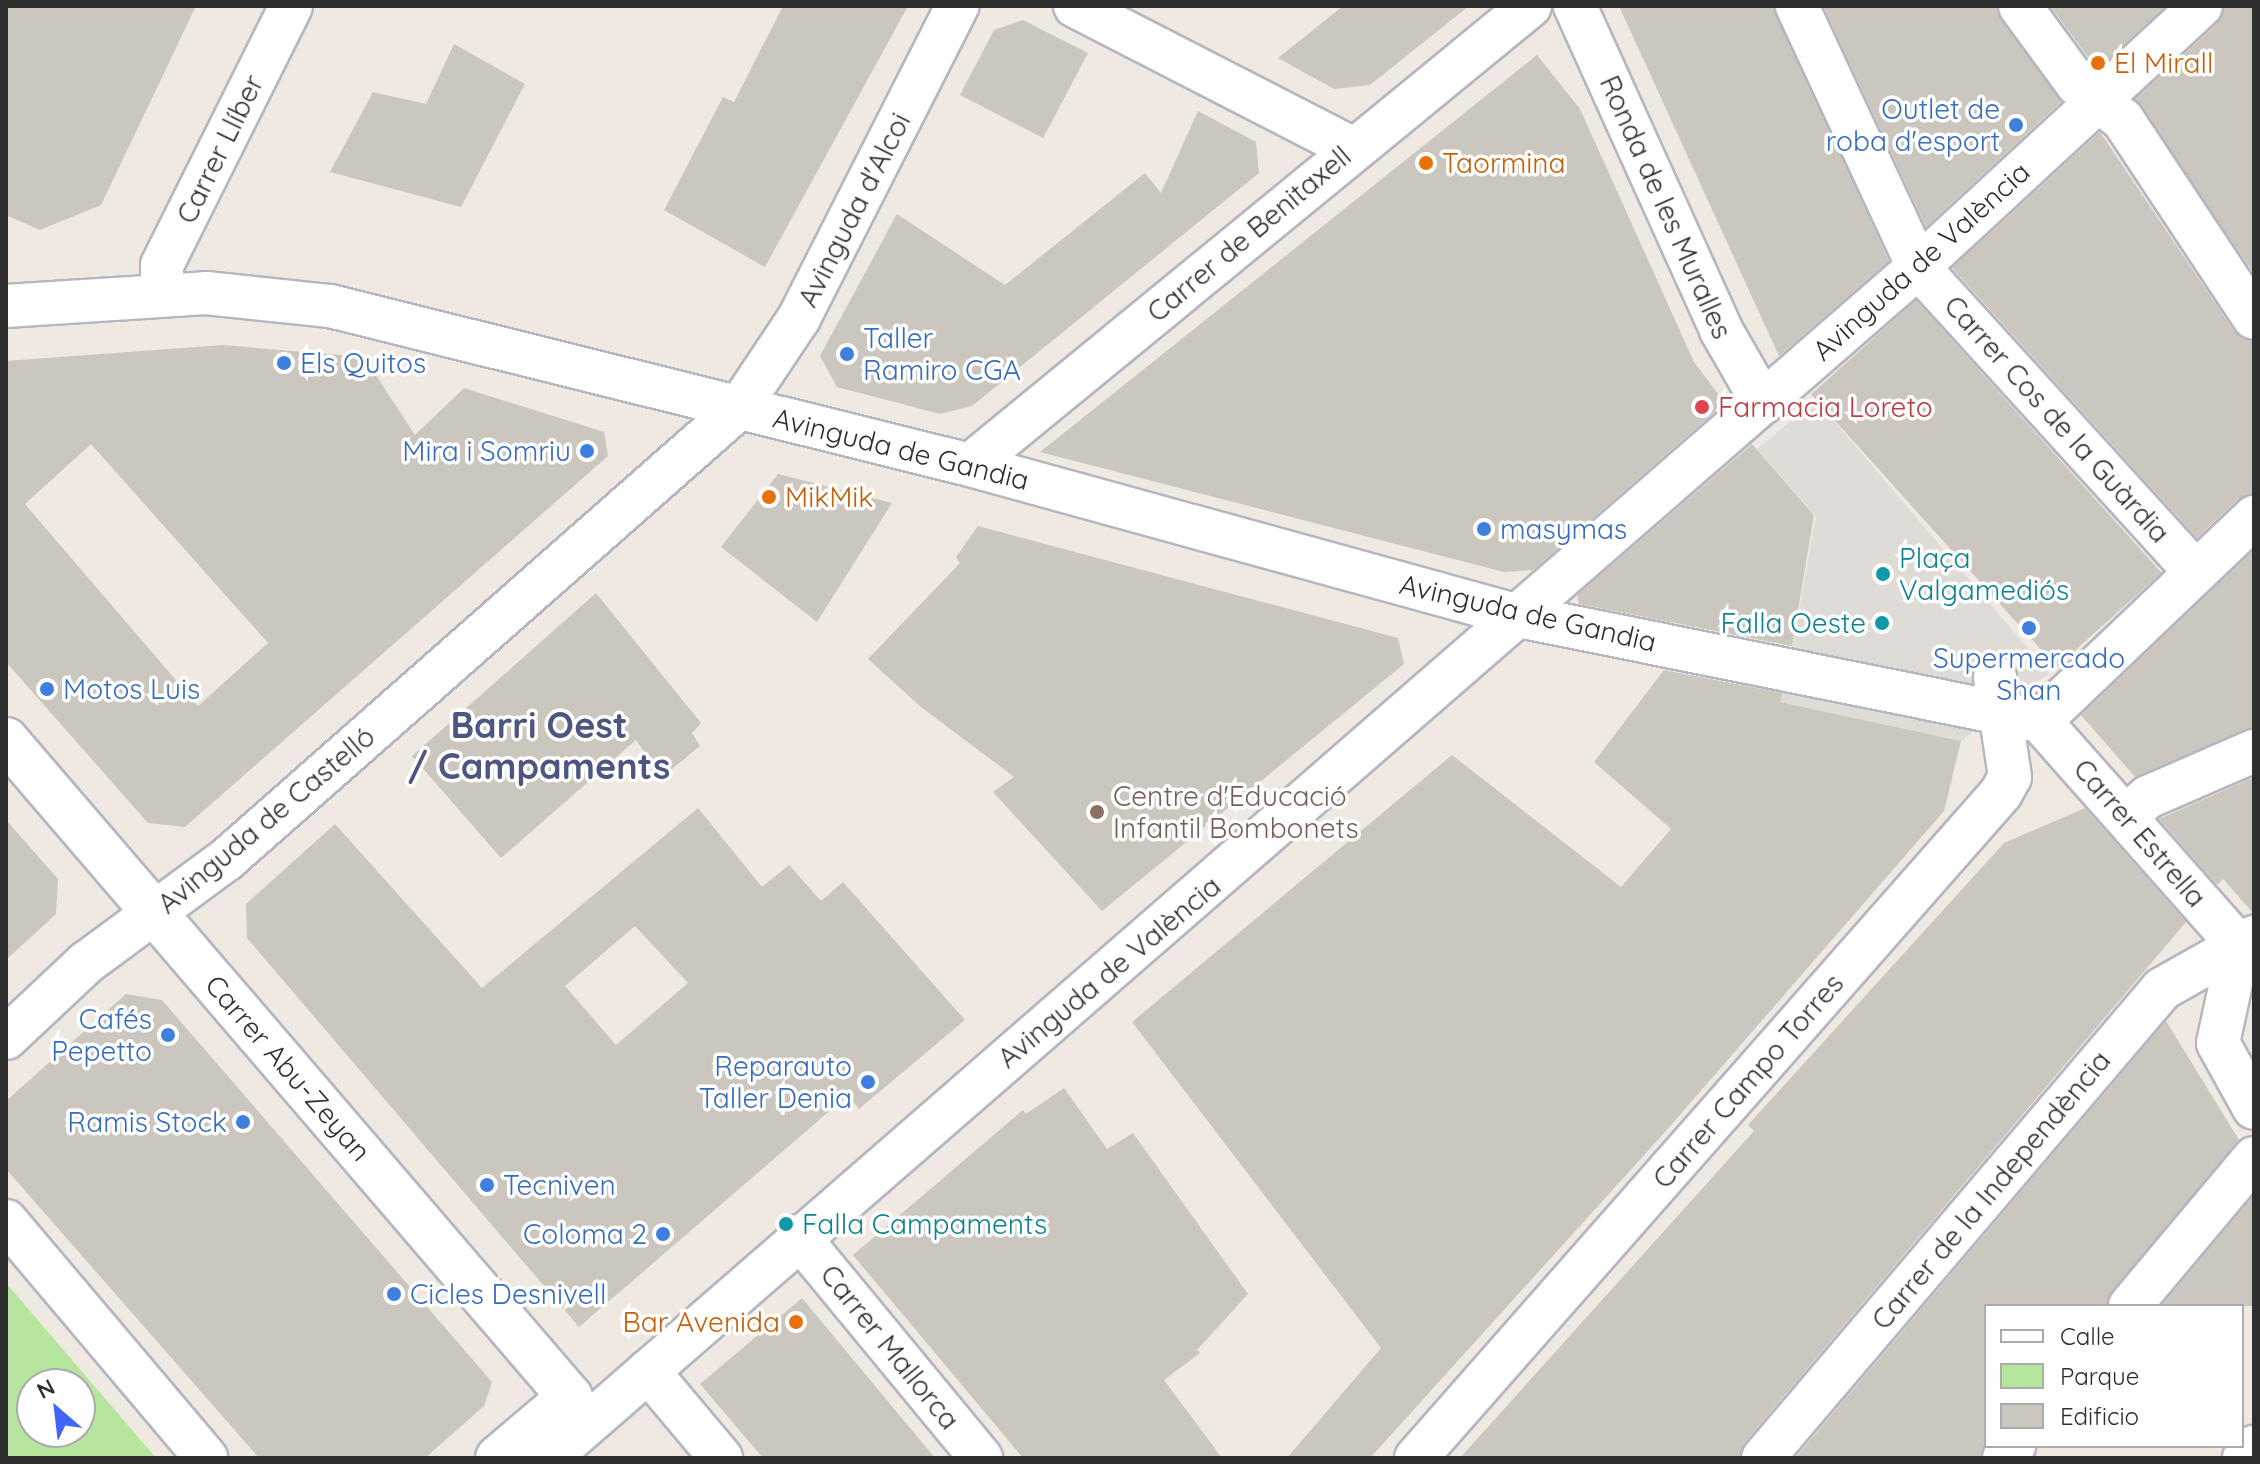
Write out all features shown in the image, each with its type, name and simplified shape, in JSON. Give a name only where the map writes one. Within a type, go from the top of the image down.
[{"type":"main road","name":"Carrer Abu-Zeyan","points":[[6,740],[570,1397]]},
{"type":"main road","points":[[498,1458],[570,1397]]},
{"type":"main road","name":"Avinguda de València","points":[[548,1458],[575,1421],[570,1397]]},
{"type":"street","name":"Carrer Llíber","points":[[162,295],[162,265],[291,6]]},
{"type":"street","name":"Avinguda d'Alcoi","points":[[739,408],[799,318],[957,6]]},
{"type":"street","points":[[1075,6],[1351,148]]},
{"type":"street","name":"Carrer de Benitaxell","points":[[970,465],[1351,148],[1530,6]]},
{"type":"street","name":"Ronda de les Muralles","points":[[1575,6],[1721,330],[1763,403]]},
{"type":"street","name":"Carrer Cos de la Guàrdia","points":[[1797,6],[1918,267],[2195,571]]},
{"type":"street","points":[[2020,6],[2077,84],[2123,120],[2254,318]]},
{"type":"street","name":"Avinguda de València","points":[[548,1458],[798,1236],[1519,616],[1918,267],[2201,6]]},
{"type":"street","name":"Avinguda de Gandia","points":[[6,306],[162,295],[247,294],[330,306],[970,465],[1519,616],[1788,670],[1997,694]]},
{"type":"street","name":"Avinguda de Castelló","points":[[6,1038],[86,963],[155,914],[263,828],[739,408]]},
{"type":"street","points":[[1997,694],[2040,721],[2254,517]]},
{"type":"street","name":"Carrer Campo Torres","points":[[1416,1458],[2001,793],[2010,777],[1997,694]]},
{"type":"street","name":"Carrer Estrella","points":[[2040,721],[2246,942]]},
{"type":"street","points":[[2126,816],[2148,797],[2254,751]]},
{"type":"street","points":[[2246,942],[2218,1043],[2254,1108]]},
{"type":"street","name":"Carrer de la Independència","points":[[1763,1458],[2162,989],[2246,942]]},
{"type":"street","points":[[2132,1304],[2254,1158]]},
{"type":"street","points":[[6,1221],[206,1458]]},
{"type":"street","name":"Carrer Mallorca","points":[[798,1236],[981,1458]]},
{"type":"street","points":[[648,1371],[721,1458]]},
{"type":"street","points":[[2244,1458],[2254,1447]]},
{"type":"green space","points":[[6,1283],[79,1368],[16,1368],[16,1448],[96,1448],[96,1388],[156,1458],[6,1458]]},
{"type":"shaded area","name":"Plaça Valgamediós","points":[[1816,400],[2049,673],[1961,741],[1759,697],[1788,670],[1816,516],[1757,449]]},
{"type":"building","points":[[6,6],[196,6],[101,205],[40,230],[6,215]]},
{"type":"building","points":[[783,6],[908,6],[765,267],[664,210],[723,97],[734,102]]},
{"type":"building","points":[[1343,6],[1469,6],[1370,85],[1334,89],[1278,58]]},
{"type":"building","points":[[1619,6],[1773,6],[1889,261],[1779,356]]},
{"type":"building","points":[[1823,6],[1996,6],[2001,20],[2061,102],[1926,227]]},
{"type":"building","points":[[2050,6],[2166,6],[2097,69]]},
{"type":"building","points":[[2224,6],[2254,6],[2254,274],[2135,99],[2217,24]]},
{"type":"building","points":[[1023,20],[1088,53],[1043,138],[960,95],[994,30]]},
{"type":"building","points":[[454,44],[525,84],[461,207],[330,172],[373,92],[426,104]]},
{"type":"building","points":[[1537,55],[1580,109],[1694,362],[1725,403],[1533,570],[1504,572],[1040,452]]},
{"type":"building","points":[[1198,111],[1256,142],[1259,173],[972,406],[940,414],[837,387],[820,356],[897,214],[1005,285],[1145,173],[1161,193]]},
{"type":"building","points":[[2100,132],[2234,331],[2254,342],[2254,494],[2237,500],[2197,538],[1952,268]]},
{"type":"building","points":[[1916,300],[2162,573],[2057,667],[1811,394]]},
{"type":"building","points":[[223,345],[364,357],[415,435],[464,388],[604,432],[608,456],[185,827],[148,823],[6,662],[6,361]],"holes":[[[91,444],[268,643],[198,706],[25,504]]]},
{"type":"building","points":[[1752,444],[1814,515],[1792,646],[1579,604],[1577,595]]},
{"type":"building","points":[[778,474],[892,503],[817,622],[721,547]]},
{"type":"building","points":[[978,526],[1398,638],[1404,664],[1102,911],[993,792],[1014,777],[921,707],[868,659],[960,563],[956,557]]},
{"type":"building","points":[[2254,550],[2254,727],[2135,777],[2081,715]]},
{"type":"building","points":[[596,593],[701,723],[692,733],[700,746],[662,777],[636,740],[501,858],[412,756]]},
{"type":"building","points":[[1664,670],[1782,693],[1780,702],[1961,741],[1944,811],[1665,1132],[1370,1458],[1287,1458],[1381,1348],[1132,1022],[1452,755],[1621,887],[1671,829],[1594,762]]},
{"type":"building","points":[[2254,777],[2253,913],[2223,879],[2217,885],[2159,819]]},
{"type":"building","points":[[698,808],[762,887],[789,865],[821,901],[843,882],[965,1020],[859,1109],[848,1095],[579,1327],[247,938],[246,904],[335,824],[482,988]],"holes":[[[635,926],[688,983],[616,1045],[565,986]]]},
{"type":"building","points":[[2085,808],[2186,922],[1745,1442],[1740,1458],[1460,1458],[1754,1131],[1748,1125],[2004,843]]},
{"type":"building","points":[[6,820],[58,879],[56,914],[6,960]]},
{"type":"building","points":[[126,994],[162,1000],[492,1382],[484,1406],[425,1458],[259,1458],[6,1169],[6,1101]]},
{"type":"building","points":[[2166,1021],[2239,1140],[2112,1291],[2108,1304],[1984,1304],[1984,1448],[1981,1458],[1795,1458]]},
{"type":"building","points":[[1064,1088],[1107,1149],[1133,1133],[1248,1294],[1197,1350],[1200,1353],[1164,1380],[1222,1458],[1023,1458],[853,1255],[1023,1110],[1026,1114]]},
{"type":"building","points":[[2254,1195],[2254,1306],[2163,1304]]},
{"type":"building","points":[[802,1298],[935,1458],[763,1458],[700,1384]]},
{"type":"place","name":"El Mirall","points":[[2098,63]]},
{"type":"place","name":"Outlet de roba d'esport","points":[[2016,125]]},
{"type":"place","name":"Taormina","points":[[1426,163]]},
{"type":"place","name":"Taller Ramiro CGA","points":[[847,354]]},
{"type":"place","name":"Els Quitos","points":[[284,363]]},
{"type":"place","name":"Farmacia Loreto","points":[[1702,407]]},
{"type":"place","name":"Mira i Somriu","points":[[587,451]]},
{"type":"place","name":"MikMik","points":[[769,497]]},
{"type":"place","name":"masymas","points":[[1484,529]]},
{"type":"place","name":"Plaça Valgamediós","points":[[1883,574]]},
{"type":"place","name":"Falla Oeste","points":[[1882,623]]},
{"type":"place","name":"Supermercado Shan","points":[[2029,628]]},
{"type":"place","name":"Motos Luis","points":[[47,689]]},
{"type":"place","name":"Centre d'Educació Infantil Bombonets","points":[[1097,812]]},
{"type":"place","name":"Cafés Pepetto","points":[[168,1035]]},
{"type":"place","name":"Reparauto Taller Denia","points":[[868,1082]]},
{"type":"place","name":"Ramis Stock","points":[[243,1122]]},
{"type":"place","name":"Tecniven","points":[[487,1185]]},
{"type":"place","name":"Falla Campaments","points":[[786,1224]]},
{"type":"place","name":"Coloma 2","points":[[663,1234]]},
{"type":"place","name":"Cicles Desnivell","points":[[394,1294]]},
{"type":"place","name":"Bar Avenida","points":[[796,1322]]},
{"type":"district","name":"Barri Oest / Campaments","points":[[539,744]]}]
